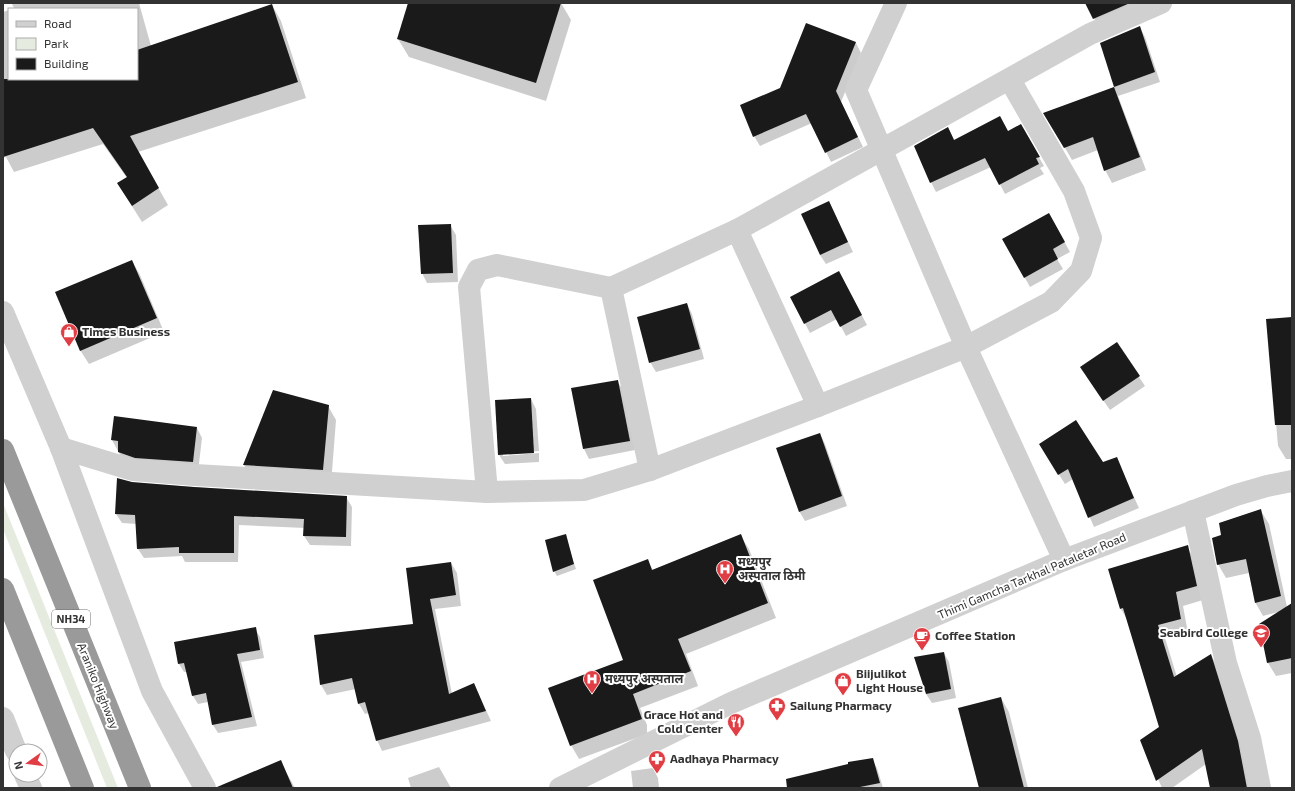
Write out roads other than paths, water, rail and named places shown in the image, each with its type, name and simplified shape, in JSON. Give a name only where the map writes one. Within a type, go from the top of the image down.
[{"type":"highway","name":"Araniko Highway","points":[[3,450],[140,788]]},
{"type":"highway","points":[[3,589],[82,788]]},
{"type":"street","points":[[896,3],[856,90],[966,347],[1064,560]]},
{"type":"street","points":[[487,492],[469,287],[478,270],[497,265],[611,288],[737,230],[1010,80],[1090,34],[1160,3]]},
{"type":"street","points":[[61,448],[133,470],[202,476],[487,492],[584,490],[650,470],[818,406],[966,347],[1051,302],[1081,270],[1091,238],[1074,191],[1010,80]]},
{"type":"street","points":[[737,230],[818,406]]},
{"type":"street","points":[[611,288],[650,470]]},
{"type":"street","points":[[3,312],[61,448],[152,691],[205,788]]},
{"type":"street","name":"Thimi Gamcha Tarkhal Pataletar Road","points":[[560,788],[731,703],[1064,560],[1193,511],[1267,486],[1292,481]]},
{"type":"street","points":[[1193,511],[1226,662],[1250,738],[1260,788]]},
{"type":"street","points":[[3,718],[13,743]]},
{"type":"place","name":"Times Business","points":[[69,347]]},
{"type":"place","name":"मध्यपुर अस्पताल ठिमी","points":[[725,584]]},
{"type":"place","name":"Seabird College","points":[[1261,648]]},
{"type":"place","name":"Coffee Station","points":[[922,651]]},
{"type":"place","name":"मध्यपुर अस्पताल","points":[[592,694]]},
{"type":"place","name":"Biijulikot Light House","points":[[843,696]]},
{"type":"place","name":"Sailung Pharmacy","points":[[777,721]]},
{"type":"place","name":"Grace Hot and Cold Center","points":[[736,737]]},
{"type":"place","name":"Aadhaya Pharmacy","points":[[657,774]]}]
